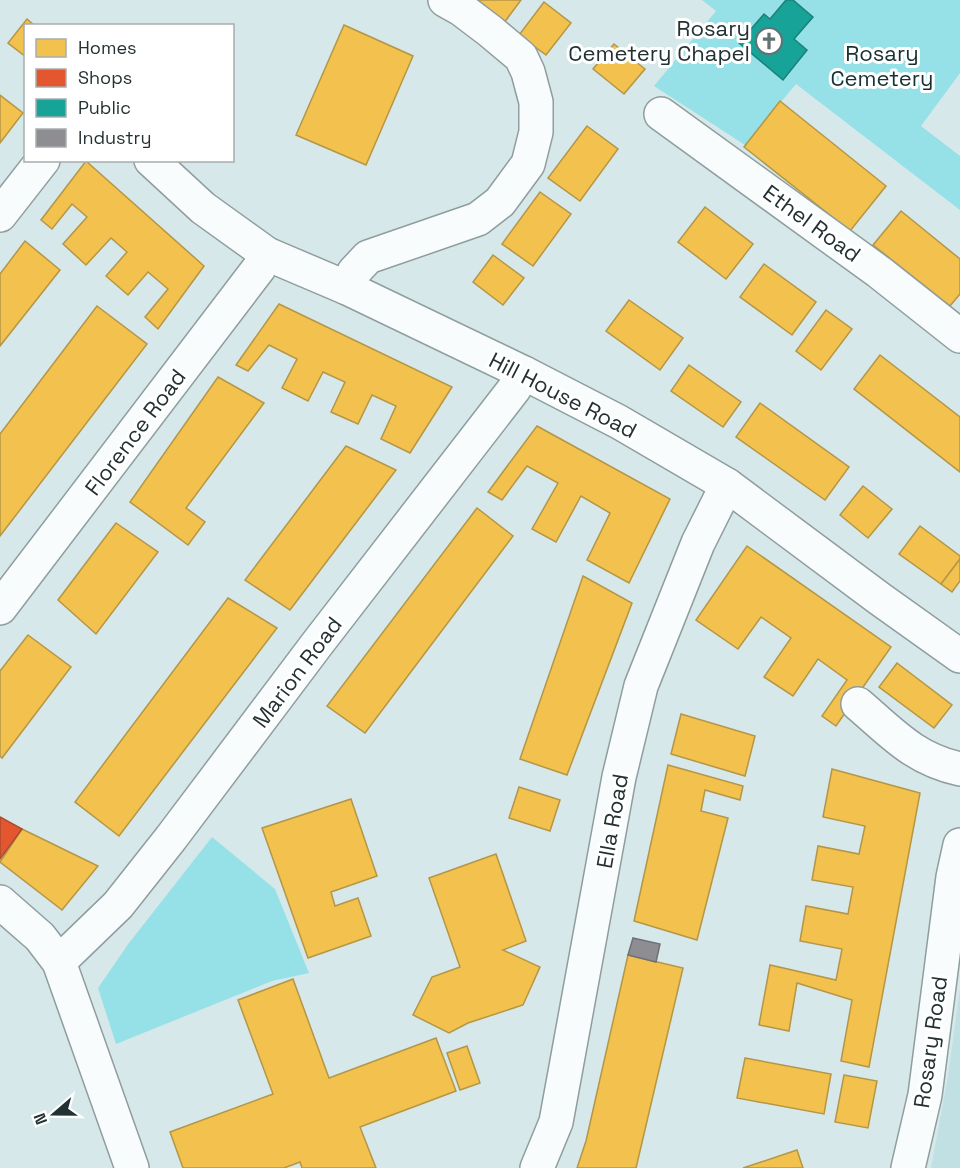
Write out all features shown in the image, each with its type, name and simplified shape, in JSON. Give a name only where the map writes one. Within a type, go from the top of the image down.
[{"type":"street","points":[[346,288],[354,272],[368,257],[478,219],[500,202],[528,164],[536,132],[536,102],[528,72],[521,57],[461,9],[445,0]]},
{"type":"street","name":"Ethel Road","points":[[662,114],[879,272],[960,336]]},
{"type":"street","points":[[0,216],[41,162]]},
{"type":"street","name":"Hill House Road","points":[[153,162],[203,208],[267,254],[346,288],[524,373],[619,422],[727,485],[960,656]]},
{"type":"street","name":"Florence Road","points":[[0,608],[237,297],[267,254]]},
{"type":"street","name":"Marion Road","points":[[58,962],[118,905],[524,373]]},
{"type":"street","name":"Ella Road","points":[[537,1168],[556,1122],[619,777],[641,686],[698,543],[727,485]]},
{"type":"street","points":[[858,704],[916,753],[939,764],[960,769]]},
{"type":"street","name":"Rosary Road","points":[[908,1168],[925,1095],[953,878],[960,845]]},
{"type":"street","points":[[0,902],[40,937],[58,962],[132,1168]]},
{"type":"shaded area","points":[[960,989],[960,1168],[931,1168],[948,1076]]},
{"type":"green space","name":"Rosary Cemetery","points":[[702,0],[960,0],[960,73],[921,126],[960,156],[960,210],[796,84],[745,145],[654,86],[716,11]]},
{"type":"green space","points":[[212,837],[275,889],[309,973],[272,981],[116,1044],[98,988],[129,943]]},
{"type":"building: Homes","points":[[474,0],[521,0],[504,23]]},
{"type":"building: Homes","points":[[544,2],[571,23],[546,55],[519,35]]},
{"type":"building: Homes","points":[[27,19],[33,24],[24,24],[24,55],[8,43]]},
{"type":"building: Homes","points":[[344,25],[413,56],[366,165],[296,135]]},
{"type":"building: Homes","points":[[614,44],[645,69],[624,94],[593,69]]},
{"type":"building: Homes","points":[[0,95],[23,113],[0,143]]},
{"type":"building: Homes","points":[[780,101],[886,186],[850,231],[744,147]]},
{"type":"building: Homes","points":[[587,126],[618,149],[580,201],[548,178]]},
{"type":"building: Homes","points":[[87,162],[204,266],[158,329],[145,317],[168,289],[148,272],[128,295],[106,276],[127,252],[111,238],[86,265],[63,244],[87,217],[72,204],[52,229],[41,220]]},
{"type":"building: Homes","points":[[540,192],[571,214],[533,266],[502,244]]},
{"type":"building: Homes","points":[[705,207],[753,244],[726,279],[678,242]]},
{"type":"building: Homes","points":[[901,211],[960,259],[960,294],[950,306],[873,245]]},
{"type":"building: Homes","points":[[25,241],[60,270],[0,346],[0,274]]},
{"type":"building: Homes","points":[[493,255],[524,278],[503,305],[473,282]]},
{"type":"building: Homes","points":[[764,264],[816,302],[792,335],[740,297]]},
{"type":"building: Homes","points":[[629,300],[683,338],[660,370],[606,331]]},
{"type":"building: Homes","points":[[279,304],[452,387],[410,453],[381,439],[396,406],[372,395],[358,424],[331,412],[345,382],[323,372],[308,401],[282,388],[297,359],[269,345],[248,371],[236,365]]},
{"type":"building: Homes","points":[[97,306],[147,344],[0,536],[0,434]]},
{"type":"building: Homes","points":[[826,310],[852,329],[821,370],[796,351]]},
{"type":"building: Homes","points":[[880,355],[960,417],[960,472],[854,389]]},
{"type":"building: Homes","points":[[689,365],[741,402],[723,427],[671,391]]},
{"type":"building: Homes","points":[[218,377],[264,403],[186,508],[205,522],[188,545],[130,502]]},
{"type":"building: Homes","points":[[760,403],[849,467],[825,500],[736,437]]},
{"type":"building: Homes","points":[[537,426],[670,499],[629,583],[587,560],[610,513],[581,496],[556,542],[532,529],[558,483],[527,466],[502,500],[488,492]]},
{"type":"building: Homes","points":[[346,446],[396,470],[290,610],[245,580]]},
{"type":"building: Homes","points":[[863,486],[892,509],[868,538],[840,515]]},
{"type":"building: Homes","points":[[477,508],[513,536],[365,733],[327,706]]},
{"type":"building: Homes","points":[[116,523],[158,552],[96,634],[58,600]]},
{"type":"building: Homes","points":[[920,526],[960,556],[941,584],[899,554]]},
{"type":"building: Homes","points":[[747,546],[891,647],[836,726],[822,716],[847,680],[818,659],[793,696],[764,677],[791,638],[761,617],[738,649],[696,620]]},
{"type":"building: Homes","points":[[960,559],[960,581],[952,592],[941,584]]},
{"type":"building: Homes","points":[[583,576],[632,603],[567,775],[520,759]]},
{"type":"building: Homes","points":[[228,598],[277,628],[119,836],[75,802]]},
{"type":"building: Homes","points":[[28,635],[71,667],[2,758],[0,756],[0,671]]},
{"type":"building: Homes","points":[[897,663],[952,705],[934,728],[879,687]]},
{"type":"building: Homes","points":[[681,714],[755,736],[745,776],[671,754]]},
{"type":"building: Homes","points":[[668,765],[743,786],[740,800],[705,790],[701,811],[728,818],[697,940],[634,921]]},
{"type":"building: Homes","points":[[832,769],[920,793],[869,1067],[841,1061],[852,1000],[797,983],[789,1031],[759,1025],[770,965],[836,980],[842,949],[800,941],[806,906],[848,914],[853,887],[812,880],[818,846],[859,854],[865,826],[823,817]]},
{"type":"building: Homes","points":[[519,787],[560,800],[550,831],[509,818]]},
{"type":"building: Homes","points":[[351,799],[377,876],[331,892],[335,906],[358,898],[371,936],[308,958],[262,828]]},
{"type":"building: Homes","points":[[22,829],[98,866],[62,910],[0,862]]},
{"type":"building: Homes","points":[[496,854],[526,941],[503,950],[540,967],[523,1005],[468,1023],[449,1033],[413,1015],[432,977],[460,967],[429,878]]},
{"type":"building: Homes","points":[[628,955],[683,968],[636,1168],[577,1168],[586,1141]]},
{"type":"building: Homes","points":[[293,979],[329,1078],[436,1038],[456,1091],[360,1127],[376,1168],[302,1168],[300,1162],[284,1168],[183,1168],[170,1132],[273,1094],[238,1000]]},
{"type":"building: Homes","points":[[467,1046],[480,1083],[460,1090],[447,1053]]},
{"type":"building: Homes","points":[[745,1058],[831,1074],[824,1114],[737,1098]]},
{"type":"building: Homes","points":[[844,1075],[877,1081],[868,1128],[835,1122]]},
{"type":"building: Homes","points":[[797,1150],[803,1168],[743,1168]]},
{"type":"building: Shops","points":[[0,817],[22,829],[0,859]]},
{"type":"building: Public","name":"Rosary Cemetery Chapel","points":[[786,0],[793,0],[813,17],[794,39],[807,50],[783,80],[739,43],[764,14],[770,19]]},
{"type":"building: Industry","points":[[633,938],[660,944],[656,962],[628,955]]},
{"type":"place","name":"Rosary Cemetery Chapel","points":[[769,41]]}]
